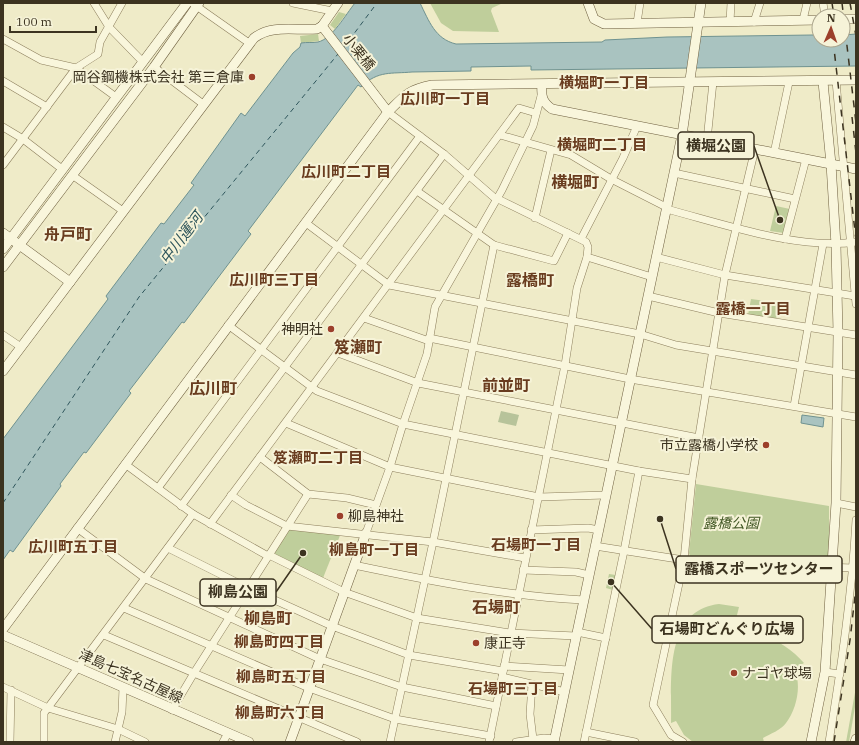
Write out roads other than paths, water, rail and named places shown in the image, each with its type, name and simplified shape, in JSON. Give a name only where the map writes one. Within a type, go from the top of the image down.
[{"type":"street","points":[[94,3],[109,27],[143,62]]},
{"type":"street","points":[[3,165],[76,68],[98,54],[100,42],[122,3]]},
{"type":"street","points":[[3,249],[187,3]]},
{"type":"street","points":[[292,3],[332,11]]},
{"type":"street","points":[[3,371],[249,43],[260,33],[267,30],[310,29],[322,26],[338,3]]},
{"type":"street","points":[[588,3],[594,19],[600,24],[811,20]]},
{"type":"street","points":[[637,23],[640,3]]},
{"type":"street","points":[[516,742],[533,740],[554,741],[682,135],[701,3]]},
{"type":"street","points":[[730,22],[731,3]]},
{"type":"street","points":[[754,22],[760,3]]},
{"type":"street","points":[[803,20],[807,3]]},
{"type":"street","points":[[3,267],[154,67],[196,4],[249,43]]},
{"type":"street","name":"小栗橋","points":[[322,26],[327,35],[388,112]]},
{"type":"street","points":[[3,39],[41,60],[76,68],[116,97]]},
{"type":"street","points":[[154,67],[203,104]]},
{"type":"street","points":[[3,628],[388,112],[406,94],[415,88],[432,86],[689,82],[823,82],[856,80]]},
{"type":"street","points":[[3,81],[47,107]]},
{"type":"street","points":[[656,257],[725,275],[838,294],[856,300],[854,242],[843,167],[836,81]]},
{"type":"street","points":[[707,140],[713,82]]},
{"type":"street","points":[[774,153],[789,82]]},
{"type":"street","points":[[811,742],[825,672],[836,503],[838,294],[831,164],[823,82]]},
{"type":"street","points":[[290,742],[390,467],[403,424],[418,383],[427,354],[435,307],[476,234],[498,199],[525,142],[536,113],[541,96],[542,85]]},
{"type":"street","points":[[541,96],[545,104],[552,109],[856,169]]},
{"type":"street","points":[[210,524],[445,210],[519,108],[536,113]]},
{"type":"street","points":[[124,608],[309,688],[395,719],[490,739],[525,558],[539,497],[565,365],[573,322],[576,288],[587,257],[588,247],[586,242],[581,239],[498,199],[444,154],[388,112]]},
{"type":"street","points":[[581,239],[637,126]]},
{"type":"street","points":[[3,127],[23,139],[62,169]]},
{"type":"street","points":[[500,135],[571,155],[611,179],[666,208],[785,239],[836,245],[854,242]]},
{"type":"street","points":[[158,488],[420,136]]},
{"type":"street","points":[[683,742],[671,734],[653,705],[684,560],[692,479],[725,275],[755,149]]},
{"type":"street","points":[[535,218],[551,150]]},
{"type":"street","points":[[181,506],[363,265],[444,154]]},
{"type":"street","points":[[785,239],[806,159]]},
{"type":"street","points":[[674,173],[795,199]]},
{"type":"street","points":[[72,175],[123,211]]},
{"type":"street","points":[[417,191],[476,234],[494,245],[554,261],[568,233]]},
{"type":"street","points":[[306,223],[389,285],[640,334],[676,345],[856,375]]},
{"type":"street","points":[[3,233],[70,282]]},
{"type":"street","points":[[794,406],[823,244]]},
{"type":"street","points":[[390,742],[434,542],[494,245]]},
{"type":"street","points":[[587,257],[652,277]]},
{"type":"street","points":[[648,296],[719,313],[856,335]]},
{"type":"street","points":[[364,318],[429,339],[473,348],[630,379],[856,417]]},
{"type":"street","points":[[228,325],[312,388],[403,424],[612,466],[692,479]]},
{"type":"street","points":[[3,335],[21,347]]},
{"type":"street","points":[[338,353],[418,383],[699,438]]},
{"type":"street","points":[[286,423],[390,467],[539,497],[606,494]]},
{"type":"street","points":[[260,457],[308,494],[347,498],[376,505]]},
{"type":"street","points":[[126,464],[181,506],[210,524],[268,555],[344,592],[417,618],[510,633],[577,634],[606,638]]},
{"type":"street","points":[[584,742],[624,551],[639,471]]},
{"type":"street","points":[[172,710],[268,555],[308,494]]},
{"type":"street","points":[[231,496],[287,526],[366,533],[434,542],[525,558]]},
{"type":"street","points":[[836,503],[856,507]]},
{"type":"street","points":[[44,742],[44,713],[146,579],[193,514]]},
{"type":"street","points":[[829,742],[840,674],[853,568],[856,520]]},
{"type":"street","points":[[77,528],[146,579],[320,658],[402,687],[496,706]]},
{"type":"street","points":[[531,530],[588,528],[598,530]]},
{"type":"street","points":[[595,546],[684,560],[779,562],[853,568]]},
{"type":"street","points":[[168,548],[248,588],[332,626],[409,655],[503,671],[569,670]]},
{"type":"street","points":[[354,565],[425,580],[518,595],[584,600]]},
{"type":"street","points":[[523,570],[576,572],[589,575]]},
{"type":"street","name":"津島七宝名古屋線","points":[[3,634],[172,710],[249,742]]},
{"type":"street","points":[[104,635],[357,742]]},
{"type":"street","points":[[503,671],[532,684],[565,692]]},
{"type":"street","points":[[825,672],[840,674]]},
{"type":"street","points":[[532,684],[530,714],[533,740]]},
{"type":"street","points":[[3,687],[48,708],[118,729],[145,742]]},
{"type":"street","points":[[116,742],[122,712],[123,688]]},
{"type":"street","points":[[10,690],[10,742]]},
{"type":"street","points":[[586,732],[635,742]]},
{"type":"street","points":[[223,742],[228,733]]},
{"type":"street","points":[[668,742],[671,734]]},
{"type":"water","name":"中川運河","points":[[355,3],[420,3],[430,23],[438,34],[449,42],[456,44],[602,42],[605,40],[667,37],[811,35],[811,48],[851,48],[851,34],[856,34],[856,66],[531,70],[531,66],[471,67],[471,71],[385,74],[373,78],[361,87],[358,85],[248,231],[251,234],[184,323],[182,322],[129,391],[131,393],[86,453],[84,452],[60,484],[61,486],[13,552],[10,550],[3,560],[3,439],[108,299],[106,296],[161,223],[164,224],[194,185],[191,183],[241,113],[245,116],[293,53],[300,47],[301,43],[318,42],[323,40],[338,26]]},
{"type":"water","points":[[802,415],[824,418],[823,427],[801,423]]},
{"type":"railway","points":[[832,3],[833,8]]},
{"type":"railway","points":[[842,3],[856,123]]},
{"type":"railway","points":[[850,3],[856,36]]},
{"type":"railway","points":[[834,48],[856,240]]},
{"type":"railway","points":[[852,117],[856,153]]},
{"type":"railway","points":[[834,742],[850,640],[856,587]]},
{"type":"place","name":"岡谷鋼機株式会社 第三倉庫","points":[[252,77]]},
{"type":"place","name":"横堀公園","points":[[780,220]]},
{"type":"place","name":"神明社","points":[[331,329]]},
{"type":"place","name":"市立露橋小学校","points":[[766,445]]},
{"type":"place","name":"柳島神社","points":[[340,516]]},
{"type":"place","name":"露橋スポーツセンター","points":[[660,519]]},
{"type":"place","name":"柳島公園","points":[[303,553]]},
{"type":"place","name":"石場町どんぐり広場","points":[[611,582]]},
{"type":"place","name":"康正寺","points":[[476,643]]},
{"type":"place","name":"ナゴヤ球場","points":[[734,673]]},
{"type":"district","name":"横堀町一丁目","points":[[604,82]]},
{"type":"district","name":"広川町一丁目","points":[[445,98]]},
{"type":"district","name":"横堀町二丁目","points":[[602,144]]},
{"type":"district","name":"広川町二丁目","points":[[346,171]]},
{"type":"district","name":"横堀町","points":[[575,182]]},
{"type":"district","name":"舟戸町","points":[[68,234]]},
{"type":"district","name":"広川町三丁目","points":[[274,279]]},
{"type":"district","name":"露橋町","points":[[530,280]]},
{"type":"district","name":"露橋一丁目","points":[[753,308]]},
{"type":"district","name":"笈瀬町","points":[[358,347]]},
{"type":"district","name":"前並町","points":[[506,385]]},
{"type":"district","name":"広川町","points":[[213,388]]},
{"type":"district","name":"笈瀬町二丁目","points":[[318,457]]},
{"type":"district","name":"石場町一丁目","points":[[536,544]]},
{"type":"district","name":"広川町五丁目","points":[[73,546]]},
{"type":"district","name":"柳島町一丁目","points":[[374,549]]},
{"type":"district","name":"石場町","points":[[496,607]]},
{"type":"district","name":"柳島町","points":[[268,618]]},
{"type":"district","name":"柳島町四丁目","points":[[279,641]]},
{"type":"district","name":"柳島町五丁目","points":[[281,676]]},
{"type":"district","name":"石場町三丁目","points":[[513,688]]},
{"type":"district","name":"柳島町六丁目","points":[[280,712]]},
{"type":"park label","name":"露橋公園","points":[[731,523]]}]
